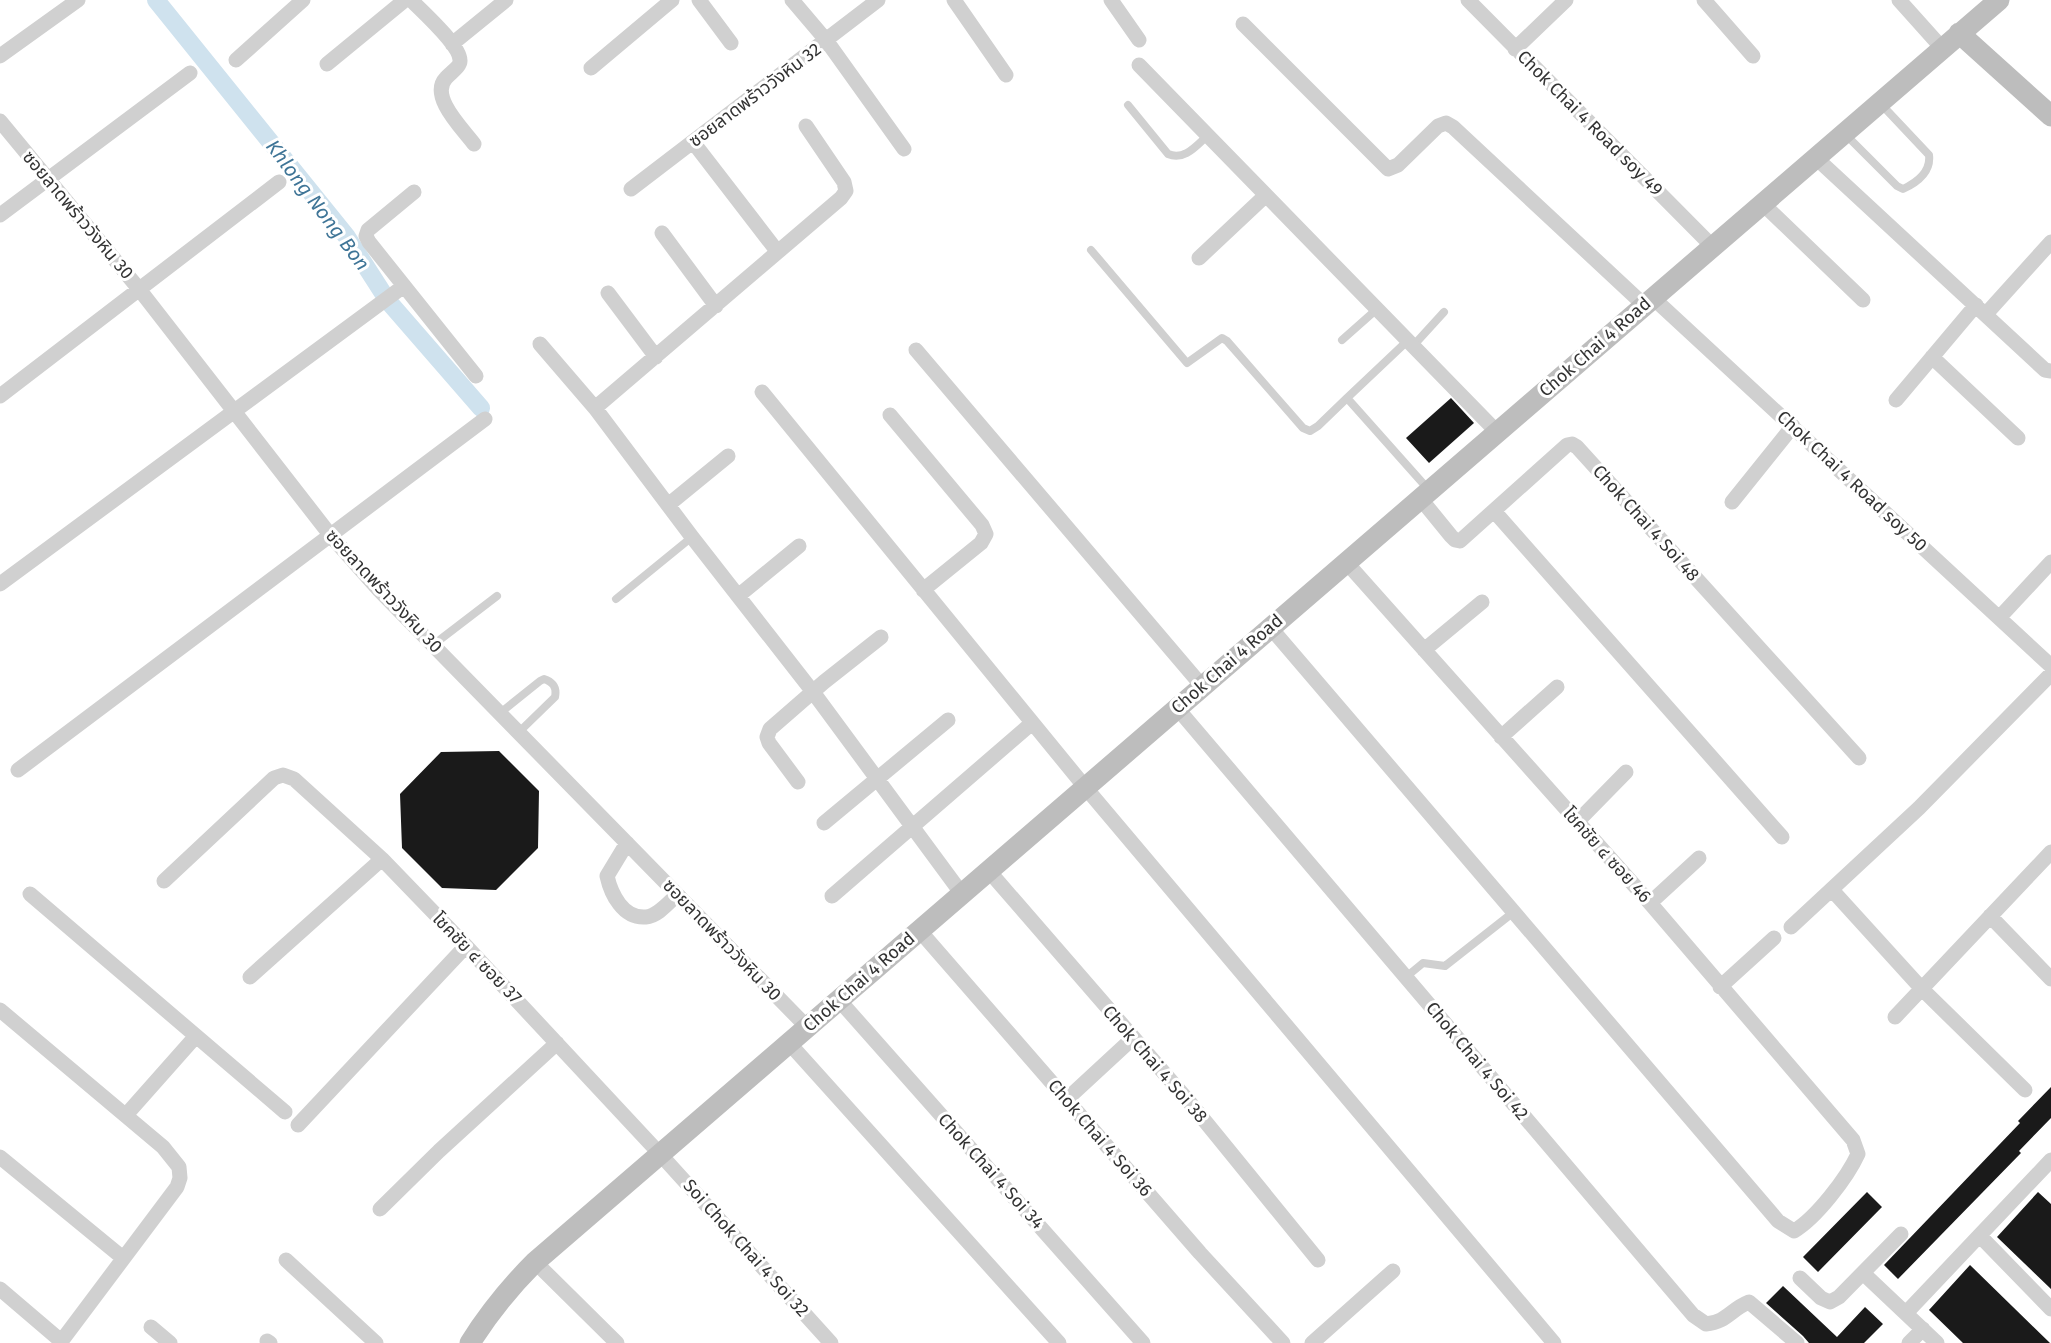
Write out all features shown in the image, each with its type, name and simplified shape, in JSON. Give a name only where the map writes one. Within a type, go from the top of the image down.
[{"type":"street","points":[[0,56],[78,0]]},
{"type":"street","points":[[236,60],[303,0]]},
{"type":"street","points":[[327,64],[405,0]]},
{"type":"street","points":[[411,0],[452,44],[460,59],[459,65],[441,83],[439,93],[474,144]]},
{"type":"street","points":[[452,44],[506,0]]},
{"type":"street","points":[[591,68],[672,0]]},
{"type":"street","points":[[699,0],[731,43]]},
{"type":"street","points":[[792,0],[826,40],[904,149]]},
{"type":"street","name":"ซอยลาดพร้าววังหิน 32","points":[[631,189],[878,0]]},
{"type":"street","points":[[954,0],[1006,75]]},
{"type":"street","points":[[1111,0],[1139,40]]},
{"type":"street","name":"Chok Chai 4 Road soy 49","points":[[1468,0],[1712,246]]},
{"type":"street","points":[[1515,49],[1566,0]]},
{"type":"street","points":[[1704,0],[1753,56]]},
{"type":"street","points":[[1899,0],[1942,48]]},
{"type":"street","name":"Chok Chai 4 Road","points":[[470,1343],[508,1289],[534,1262],[1999,0]]},
{"type":"street","name":"Chok Chai 4 Road soy 50","points":[[1243,24],[1388,169],[1398,165],[1438,126],[1446,123],[1453,127],[1648,301],[1794,426],[2051,666]]},
{"type":"street","points":[[1959,33],[2051,116]]},
{"type":"street","points":[[1139,65],[1377,309],[1407,346],[1497,432]]},
{"type":"street","points":[[0,215],[190,73]]},
{"type":"street","name":"ซอยลาดพร้าววังหิน 30","points":[[0,121],[139,289],[332,536],[379,590],[807,1027]]},
{"type":"street","points":[[595,408],[841,198],[846,191],[844,182],[806,126]]},
{"type":"street","points":[[693,142],[777,251]]},
{"type":"street","points":[[1815,157],[2045,370],[2051,371]]},
{"type":"street","points":[[0,396],[279,182]]},
{"type":"street","points":[[414,192],[368,230],[366,236],[398,291],[476,376]]},
{"type":"street","points":[[1198,258],[1266,196]]},
{"type":"street","points":[[1762,203],[1863,300]]},
{"type":"street","points":[[662,233],[716,306]]},
{"type":"street","points":[[1896,400],[1932,357],[2051,242]]},
{"type":"street","points":[[0,584],[398,291]]},
{"type":"street","points":[[608,292],[656,357]]},
{"type":"street","points":[[540,344],[595,408],[813,692],[962,894]]},
{"type":"street","points":[[916,350],[1202,686]]},
{"type":"street","points":[[1932,357],[2018,438]]},
{"type":"street","points":[[762,392],[1085,787],[1554,1343]]},
{"type":"street","points":[[890,415],[982,525],[986,534],[981,543],[923,590]]},
{"type":"street","points":[[18,770],[485,419]]},
{"type":"street","points":[[1732,502],[1794,426]]},
{"type":"street","name":"Chok Chai 4 Soi 48","points":[[1424,494],[1455,540],[1460,541],[1567,445],[1572,444],[1577,447],[1859,758]]},
{"type":"street","points":[[668,505],[728,456]]},
{"type":"street","points":[[1494,511],[1782,837]]},
{"type":"street","points":[[738,596],[799,546]]},
{"type":"street","name":"โชคชัย ๔ ซอย 46","points":[[1346,562],[1650,903],[1853,1140],[1858,1154],[1853,1167],[1808,1222],[1794,1231],[1778,1221],[1515,911]]},
{"type":"street","points":[[1999,618],[2051,562]]},
{"type":"street","points":[[1424,650],[1482,602]]},
{"type":"street","points":[[1270,627],[1515,911]]},
{"type":"street","points":[[798,782],[767,737],[770,729],[881,637]]},
{"type":"street","points":[[1791,927],[1919,808],[2051,674]]},
{"type":"street","points":[[1501,737],[1557,687]]},
{"type":"street","name":"Chok Chai 4 Soi 42","points":[[1177,708],[1693,1316],[1706,1324],[1717,1323],[1727,1318],[1740,1305],[1749,1302],[1797,1343]]},
{"type":"street","points":[[824,823],[948,720]]},
{"type":"street","points":[[832,896],[1032,723]]},
{"type":"street","points":[[1577,822],[1626,772]]},
{"type":"street","name":"โชคชัย ๔ ซอย 37","points":[[164,881],[273,778],[283,775],[294,779],[382,859],[660,1154]]},
{"type":"street","points":[[627,843],[607,876],[616,902],[632,915],[647,917],[658,912],[677,895]]},
{"type":"street","points":[[1895,1017],[2051,852]]},
{"type":"street","points":[[1650,903],[1700,858]]},
{"type":"street","points":[[250,977],[382,859]]},
{"type":"street","name":"Chok Chai 4 Soi 38","points":[[988,870],[1191,1104],[1318,1260]]},
{"type":"street","points":[[1832,891],[1922,988],[2025,1090]]},
{"type":"street","points":[[30,894],[285,1112]]},
{"type":"street","points":[[1990,916],[2051,979]]},
{"type":"street","name":"Chok Chai 4 Soi 36","points":[[919,930],[1200,1253],[1283,1343]]},
{"type":"street","points":[[1720,987],[1774,938]]},
{"type":"street","points":[[298,1125],[466,946]]},
{"type":"street","name":"Chok Chai 4 Soi 34","points":[[839,1000],[1143,1343]]},
{"type":"street","points":[[0,1010],[163,1147],[179,1167],[180,1178],[177,1187],[61,1342],[0,1289]]},
{"type":"street","points":[[126,1114],[196,1036]]},
{"type":"street","points":[[1067,1099],[1133,1038]]},
{"type":"street","points":[[789,1042],[1059,1343]]},
{"type":"street","points":[[381,1209],[439,1151],[557,1043]]},
{"type":"street","name":"Soi Chok Chai 4 Soi 32","points":[[660,1154],[831,1343]]},
{"type":"street","points":[[0,1157],[123,1258]]},
{"type":"street","points":[[1906,1313],[2048,1168]]},
{"type":"street","points":[[1800,1278],[1821,1298],[1830,1302],[1839,1297],[1901,1234]]},
{"type":"street","points":[[1980,1236],[2051,1309]]},
{"type":"street","points":[[286,1260],[376,1343]]},
{"type":"street","points":[[534,1262],[617,1343]]},
{"type":"street","points":[[1312,1343],[1393,1271]]},
{"type":"street","points":[[1863,1273],[1937,1343]]},
{"type":"street","points":[[151,1327],[170,1343]]},
{"type":"street","points":[[1909,1343],[1923,1329]]},
{"type":"lane","points":[[1844,132],[1897,186],[1903,189],[1911,185],[1928,170],[1929,155],[1879,102]]},
{"type":"lane","points":[[1128,105],[1168,154],[1174,157],[1186,155],[1207,136]]},
{"type":"lane","points":[[1091,250],[1187,363],[1221,338],[1227,341],[1303,428],[1310,431],[1444,312]]},
{"type":"lane","points":[[1342,340],[1377,309]]},
{"type":"lane","points":[[1347,398],[1424,494]]},
{"type":"lane","points":[[616,599],[692,537]]},
{"type":"lane","points":[[434,645],[497,596]]},
{"type":"lane","points":[[500,713],[540,681],[544,679],[554,684],[555,697],[519,732]]},
{"type":"lane","points":[[1406,977],[1422,963],[1445,966],[1515,911]]},
{"type":"building","points":[[1451,398],[1474,423],[1429,463],[1406,438]]},
{"type":"building","points":[[499,751],[539,791],[538,848],[496,890],[442,888],[402,848],[400,794],[441,752]]},
{"type":"building","points":[[2051,1087],[2051,1118],[2019,1151],[2021,1153],[1898,1279],[1884,1265],[2020,1123],[2018,1121]]},
{"type":"building","points":[[1867,1192],[1882,1207],[1818,1272],[1803,1257]]},
{"type":"building","points":[[2038,1192],[2051,1204],[2051,1289],[1997,1237]]},
{"type":"building","points":[[1970,1265],[2050,1343],[1963,1343],[1929,1310]]},
{"type":"building","points":[[1783,1286],[1837,1337],[1865,1307],[1883,1324],[1864,1343],[1809,1343],[1766,1303]]},
{"type":"waterway","name":"Khlong Nong Bon","points":[[156,0],[347,237],[388,301],[481,408]]}]
